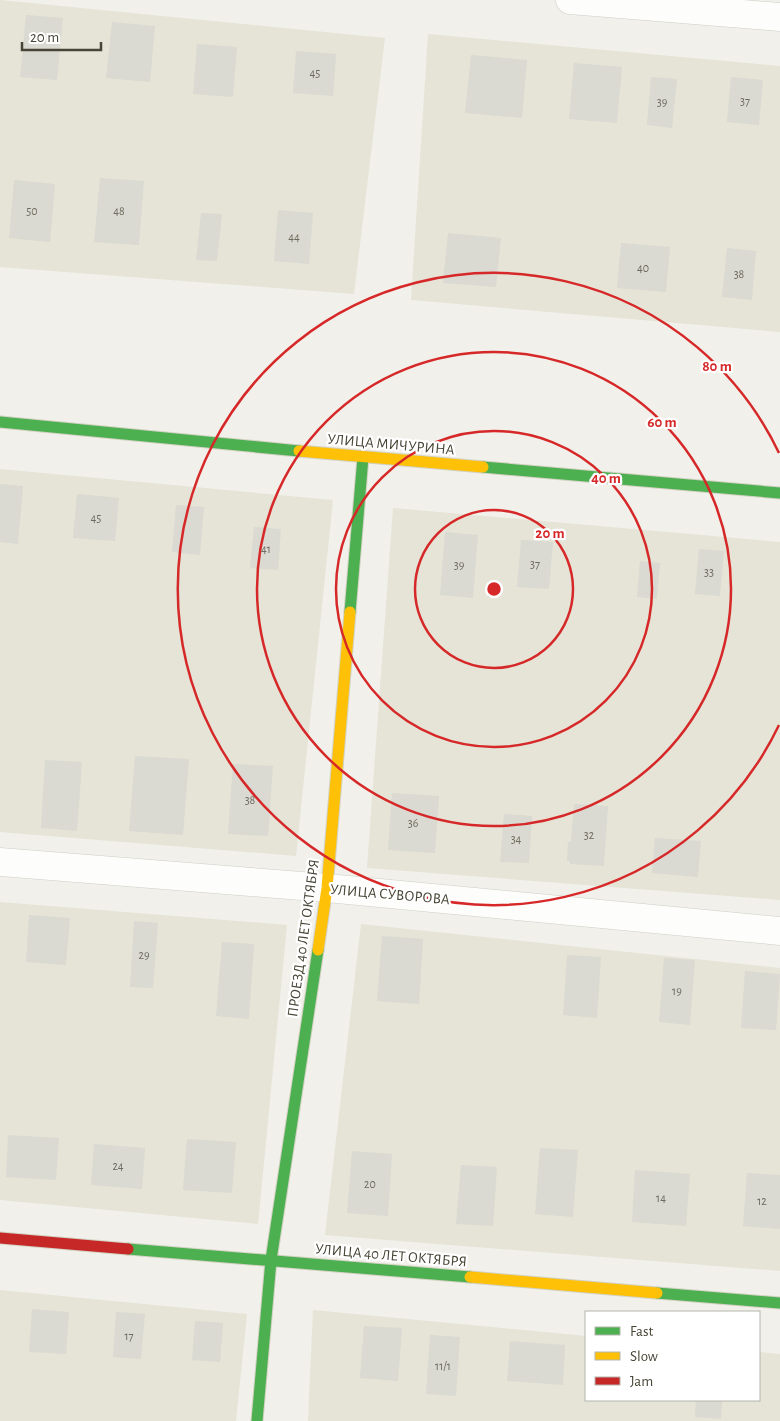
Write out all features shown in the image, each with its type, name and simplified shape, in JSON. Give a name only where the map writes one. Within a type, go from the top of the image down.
[{"type":"street","points":[[570,0],[780,17]]},
{"type":"street","name":"УЛИЦА МИЧУРИНА","points":[[0,422],[363,457],[780,493]]},
{"type":"street","name":"ПРОЕЗД 40 ЛЕТ ОКТЯБРЯ","points":[[257,1421],[271,1260],[327,888],[363,457]]},
{"type":"street","name":"УЛИЦА СУВОРОВА","points":[[0,862],[327,888],[780,932]]},
{"type":"street","name":"УЛИЦА 40 ЛЕТ ОКТЯБРЯ","points":[[0,1238],[780,1303]]},
{"type":"shaded area","points":[[0,0],[385,38],[354,294],[0,267]]},
{"type":"shaded area","points":[[428,34],[780,66],[780,332],[411,300]]},
{"type":"shaded area","points":[[0,469],[333,500],[296,856],[0,832]]},
{"type":"shaded area","points":[[393,508],[780,542],[780,900],[367,868]]},
{"type":"shaded area","points":[[0,902],[287,925],[258,1224],[0,1200]]},
{"type":"shaded area","points":[[361,924],[780,968],[780,1271],[325,1235]]},
{"type":"shaded area","points":[[0,1290],[247,1314],[236,1421],[0,1421]]},
{"type":"shaded area","points":[[313,1310],[585,1336],[585,1401],[760,1401],[760,1352],[780,1354],[780,1421],[308,1421]]},
{"type":"building","points":[[26,15],[63,18],[57,80],[20,77]]},
{"type":"building","points":[[112,22],[155,26],[150,82],[106,78]]},
{"type":"building","points":[[197,44],[237,47],[233,97],[193,94]]},
{"type":"building","points":[[296,51],[336,54],[333,96],[293,93]]},
{"type":"building","points":[[471,55],[527,60],[522,118],[465,113]]},
{"type":"building","points":[[574,63],[622,67],[617,123],[569,119]]},
{"type":"building","points":[[651,77],[677,79],[672,128],[647,125]]},
{"type":"building","points":[[731,77],[763,80],[759,125],[727,122]]},
{"type":"building","points":[[100,178],[144,181],[139,245],[94,242]]},
{"type":"building","points":[[14,180],[55,184],[50,242],[9,238]]},
{"type":"building","points":[[278,210],[313,213],[309,264],[274,261]]},
{"type":"building","points":[[201,213],[222,214],[217,261],[196,260]]},
{"type":"building","points":[[448,233],[501,238],[496,287],[443,283]]},
{"type":"building","points":[[621,243],[670,247],[666,292],[617,288]]},
{"type":"building","points":[[727,248],[756,251],[752,300],[722,297]]},
{"type":"building","points":[[0,484],[23,486],[18,544],[0,542]]},
{"type":"building","points":[[77,494],[119,498],[115,541],[73,538]]},
{"type":"building","points":[[176,505],[204,507],[200,555],[172,552]]},
{"type":"building","points":[[254,527],[281,529],[278,570],[250,568]]},
{"type":"building","points":[[445,532],[478,535],[473,598],[440,595]]},
{"type":"building","points":[[521,540],[553,542],[549,589],[517,587]]},
{"type":"building","points":[[699,549],[724,551],[720,596],[695,594]]},
{"type":"building","points":[[640,561],[660,563],[657,599],[637,597]]},
{"type":"building","points":[[135,756],[189,759],[183,835],[129,831]]},
{"type":"building","points":[[45,760],[82,762],[77,831],[41,828]]},
{"type":"building","points":[[233,764],[273,766],[268,836],[228,834]]},
{"type":"building","points":[[392,793],[439,796],[435,853],[388,850]]},
{"type":"building","points":[[574,804],[608,806],[604,866],[570,864],[570,861],[567,861],[568,842],[571,842]]},
{"type":"building","points":[[504,814],[532,816],[529,863],[500,862]]},
{"type":"building","points":[[655,838],[701,841],[698,877],[652,873]]},
{"type":"building","points":[[29,915],[70,918],[66,965],[26,962]]},
{"type":"building","points":[[134,921],[158,923],[153,988],[130,987]]},
{"type":"building","points":[[382,936],[423,939],[419,1004],[377,1001]]},
{"type":"building","points":[[222,942],[254,944],[249,1019],[216,1016]]},
{"type":"building","points":[[567,955],[601,957],[597,1018],[563,1015]]},
{"type":"building","points":[[664,958],[695,960],[690,1025],[659,1022]]},
{"type":"building","points":[[745,971],[780,974],[776,1030],[741,1028]]},
{"type":"building","points":[[8,1135],[59,1138],[56,1180],[6,1177]]},
{"type":"building","points":[[187,1139],[236,1142],[232,1193],[183,1190]]},
{"type":"building","points":[[94,1144],[145,1148],[142,1189],[91,1185]]},
{"type":"building","points":[[540,1148],[578,1150],[573,1217],[535,1214]]},
{"type":"building","points":[[352,1151],[392,1154],[388,1216],[347,1213]]},
{"type":"building","points":[[461,1165],[497,1167],[493,1226],[456,1224]]},
{"type":"building","points":[[635,1170],[690,1174],[686,1226],[632,1222]]},
{"type":"building","points":[[747,1173],[780,1175],[780,1229],[743,1226]]},
{"type":"building","points":[[32,1309],[69,1312],[66,1354],[29,1352]]},
{"type":"building","points":[[116,1312],[145,1314],[141,1359],[113,1357]]},
{"type":"building","points":[[195,1321],[223,1323],[220,1362],[192,1360]]},
{"type":"building","points":[[364,1326],[402,1328],[398,1381],[360,1378]]},
{"type":"building","points":[[430,1335],[460,1337],[456,1396],[426,1394]]},
{"type":"building","points":[[510,1341],[565,1345],[563,1385],[507,1381]]},
{"type":"building","points":[[696,1401],[722,1401],[721,1419],[695,1417]]},
{"type":"traffic: fast","points":[[0,422],[299,451]]},
{"type":"traffic: fast","points":[[350,612],[363,457]]},
{"type":"traffic: fast","points":[[483,467],[780,493]]},
{"type":"traffic: fast","points":[[257,1421],[271,1260],[318,950]]},
{"type":"traffic: fast","points":[[128,1249],[470,1277]]},
{"type":"traffic: fast","points":[[657,1293],[780,1303]]},
{"type":"traffic: slow","points":[[299,451],[483,467]]},
{"type":"traffic: slow","points":[[318,950],[327,888],[350,612]]},
{"type":"traffic: slow","points":[[470,1277],[657,1293]]},
{"type":"traffic: jam","points":[[0,1238],[128,1249]]}]
